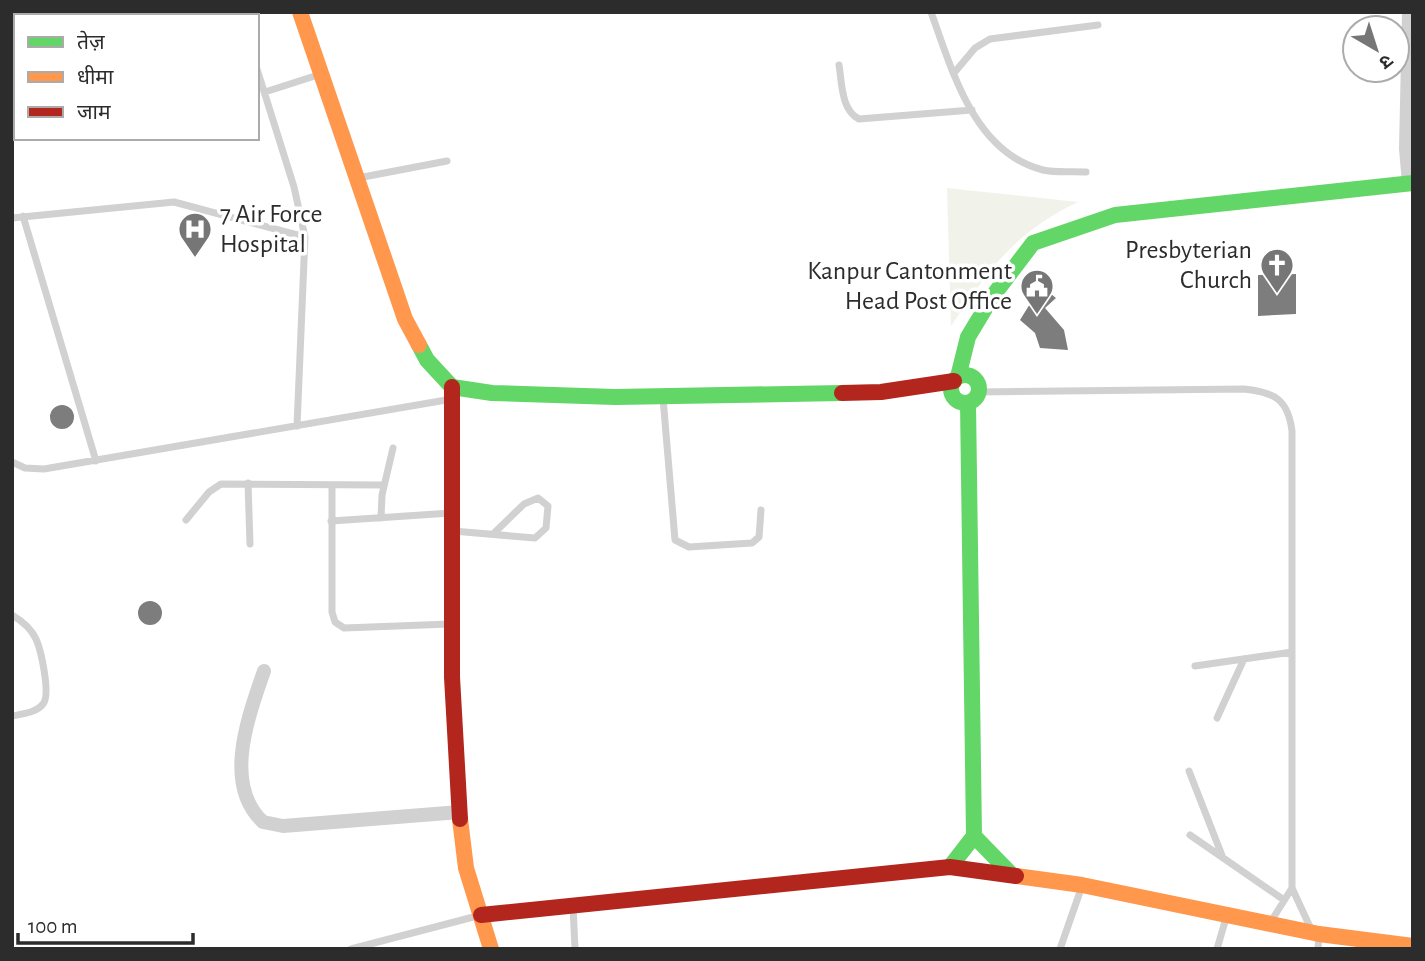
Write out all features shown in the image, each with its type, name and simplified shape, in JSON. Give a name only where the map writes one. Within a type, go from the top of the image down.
[{"type":"street","points":[[300,12],[405,319],[427,360],[452,393],[452,624],[460,812],[466,868],[491,949]]},
{"type":"street","points":[[950,867],[974,836],[964,388],[980,339],[975,326],[992,297],[1034,243],[1115,215],[1411,183],[1406,149],[1409,12]]},
{"type":"street","points":[[452,393],[662,395],[964,388]]},
{"type":"street","points":[[264,671],[250,715],[242,770],[250,806],[263,822],[283,826],[460,812]]},
{"type":"street","points":[[974,836],[1012,875]]},
{"type":"street","points":[[481,915],[950,867],[1082,885],[1270,923],[1317,938],[1413,946]]},
{"type":"lane","points":[[930,12],[954,74],[972,110],[994,139],[1021,161],[1046,171],[1086,172]]},
{"type":"lane","points":[[954,74],[975,48],[990,39],[1098,25]]},
{"type":"lane","points":[[839,65],[845,102],[853,116],[859,119],[972,110]]},
{"type":"lane","points":[[265,92],[321,74]]},
{"type":"lane","points":[[259,75],[295,187],[305,237],[297,426]]},
{"type":"lane","points":[[356,178],[447,161]]},
{"type":"lane","points":[[12,218],[174,202],[305,237]]},
{"type":"lane","points":[[23,216],[96,461]]},
{"type":"lane","points":[[964,388],[1244,389],[1268,392],[1277,398],[1291,417],[1292,888],[1317,938]]},
{"type":"lane","points":[[13,465],[34,470],[96,461],[297,426],[452,393]]},
{"type":"lane","points":[[662,395],[675,540],[689,547],[752,543],[759,537],[761,510]]},
{"type":"lane","points":[[381,518],[384,485],[393,448]]},
{"type":"lane","points":[[186,520],[215,487],[248,482],[384,485]]},
{"type":"lane","points":[[248,482],[250,544]]},
{"type":"lane","points":[[332,485],[332,612],[335,622],[344,628],[452,624]]},
{"type":"lane","points":[[452,531],[521,539],[540,535],[546,528],[548,506],[541,499],[529,500],[493,534]]},
{"type":"lane","points":[[331,521],[452,513]]},
{"type":"lane","points":[[12,615],[29,628],[36,640],[47,698],[40,708],[12,716]]},
{"type":"lane","points":[[1195,666],[1292,652]]},
{"type":"lane","points":[[1216,718],[1244,659]]},
{"type":"lane","points":[[1189,771],[1223,858]]},
{"type":"lane","points":[[1190,835],[1284,900]]},
{"type":"lane","points":[[1060,949],[1082,885]]},
{"type":"lane","points":[[1270,923],[1292,888]]},
{"type":"lane","points":[[573,905],[575,949]]},
{"type":"lane","points":[[1217,949],[1227,914]]},
{"type":"lane","points":[[351,949],[481,915]]},
{"type":"shaded area","points":[[947,188],[1078,202],[1055,214],[1019,240],[991,270],[951,326]]},
{"type":"building","name":"Presbyterian Church","points":[[1296,274],[1296,314],[1258,316],[1258,275]]},
{"type":"building","name":"Kanpur Cantonment Head Post Office","points":[[1041,286],[1056,298],[1045,308],[1064,330],[1068,350],[1040,348],[1035,333],[1020,320]]},
{"type":"building","points":[[62,405],[70,409],[74,417],[70,425],[62,429],[54,425],[50,417],[54,409]]},
{"type":"building","points":[[150,601],[159,604],[162,613],[159,622],[150,625],[141,622],[138,613],[141,604]]},
{"type":"traffic: fast","points":[[958,377],[968,337],[992,297],[1033,243],[1115,215],[1413,183]]},
{"type":"traffic: fast","points":[[419,345],[427,360],[452,387],[492,393],[615,397],[842,393]]},
{"type":"traffic: fast","points":[[965,375],[975,379],[979,389],[975,399],[965,403],[955,399],[951,389],[955,379],[965,375]]},
{"type":"traffic: fast","points":[[950,867],[974,836],[968,403]]},
{"type":"traffic: fast","points":[[974,836],[1012,875]]},
{"type":"traffic: slow","points":[[300,12],[405,319],[419,345]]},
{"type":"traffic: slow","points":[[460,819],[466,868],[491,949]]},
{"type":"traffic: slow","points":[[1016,876],[1082,885],[1319,934],[1413,946]]},
{"type":"traffic: jam","points":[[842,393],[881,392],[954,381]]},
{"type":"traffic: jam","points":[[452,387],[452,677],[460,819]]},
{"type":"traffic: jam","points":[[481,915],[950,867],[1016,876]]},
{"type":"place","name":"7 Air Force Hospital","points":[[195,259]]},
{"type":"place","name":"Presbyterian Church","points":[[1277,295]]},
{"type":"place","name":"Kanpur Cantonment Head Post Office","points":[[1037,316]]}]
